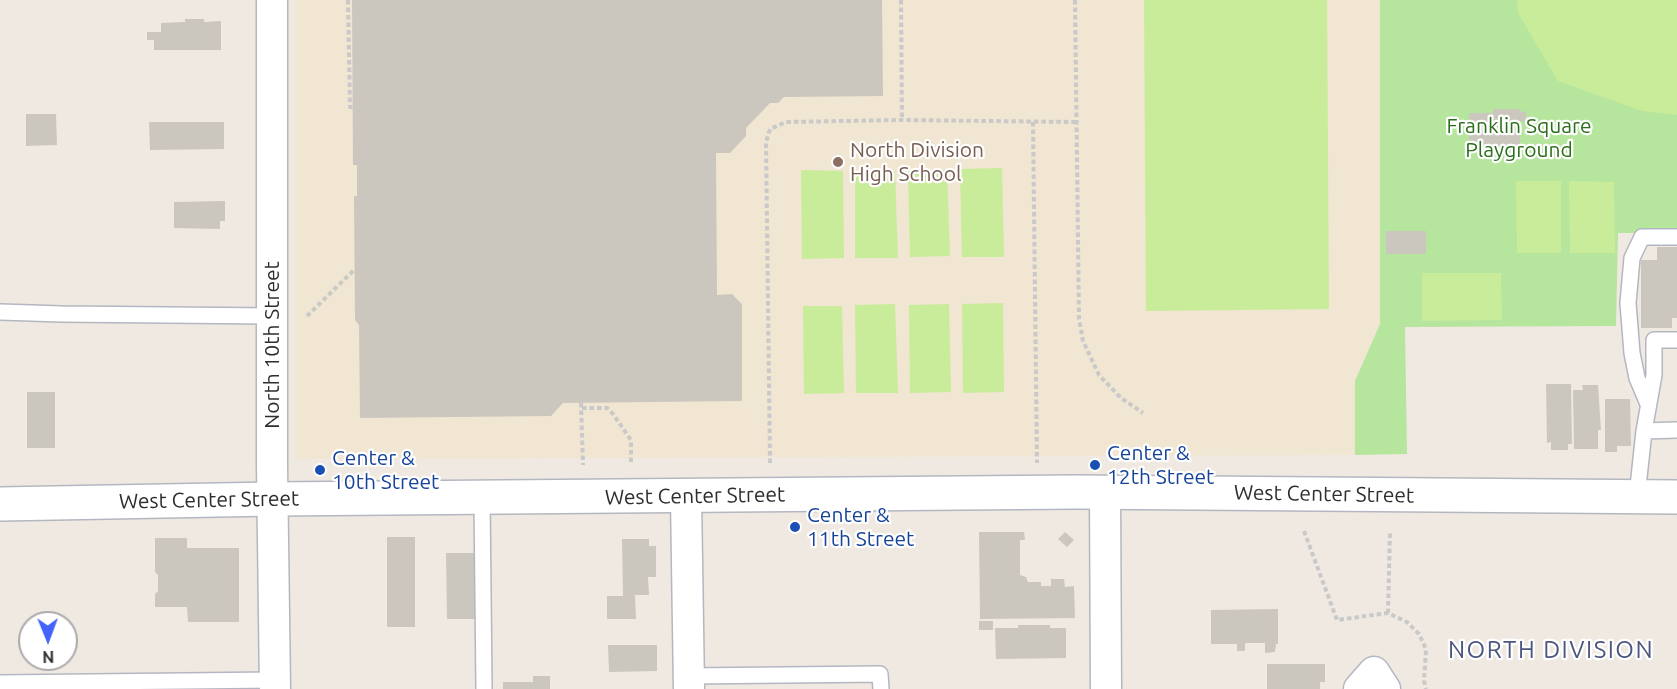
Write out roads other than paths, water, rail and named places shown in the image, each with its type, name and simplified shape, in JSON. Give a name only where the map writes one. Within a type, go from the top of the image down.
[{"type":"street","name":"North 10th Street","points":[[272,0],[275,685]]},
{"type":"street","name":"West Center Street","points":[[0,504],[273,499],[1105,492],[1677,497]]},
{"type":"street","points":[[1105,492],[1106,689]]},
{"type":"street","points":[[686,497],[688,682]]},
{"type":"lane","points":[[1648,404],[1637,378],[1632,353],[1628,303],[1632,258],[1642,237],[1677,237]]},
{"type":"lane","points":[[0,312],[273,316]]},
{"type":"lane","points":[[1637,496],[1644,431],[1654,375],[1654,340],[1677,340]]},
{"type":"lane","points":[[1644,431],[1677,430]]},
{"type":"lane","points":[[482,498],[484,689]]},
{"type":"lane","points":[[688,682],[880,681]]},
{"type":"lane","points":[[0,683],[59,686],[275,685]]},
{"type":"place","name":"North Division High School","points":[[838,162]]},
{"type":"place","name":"Center & 12th Street","points":[[1095,465]]},
{"type":"place","name":"Center & 10th Street","points":[[320,470]]},
{"type":"place","name":"Center & 11th Street","points":[[795,527]]},
{"type":"district","name":"NORTH DIVISION","points":[[1551,650]]},
{"type":"park label","name":"Franklin Square Playground","points":[[1519,138]]}]
